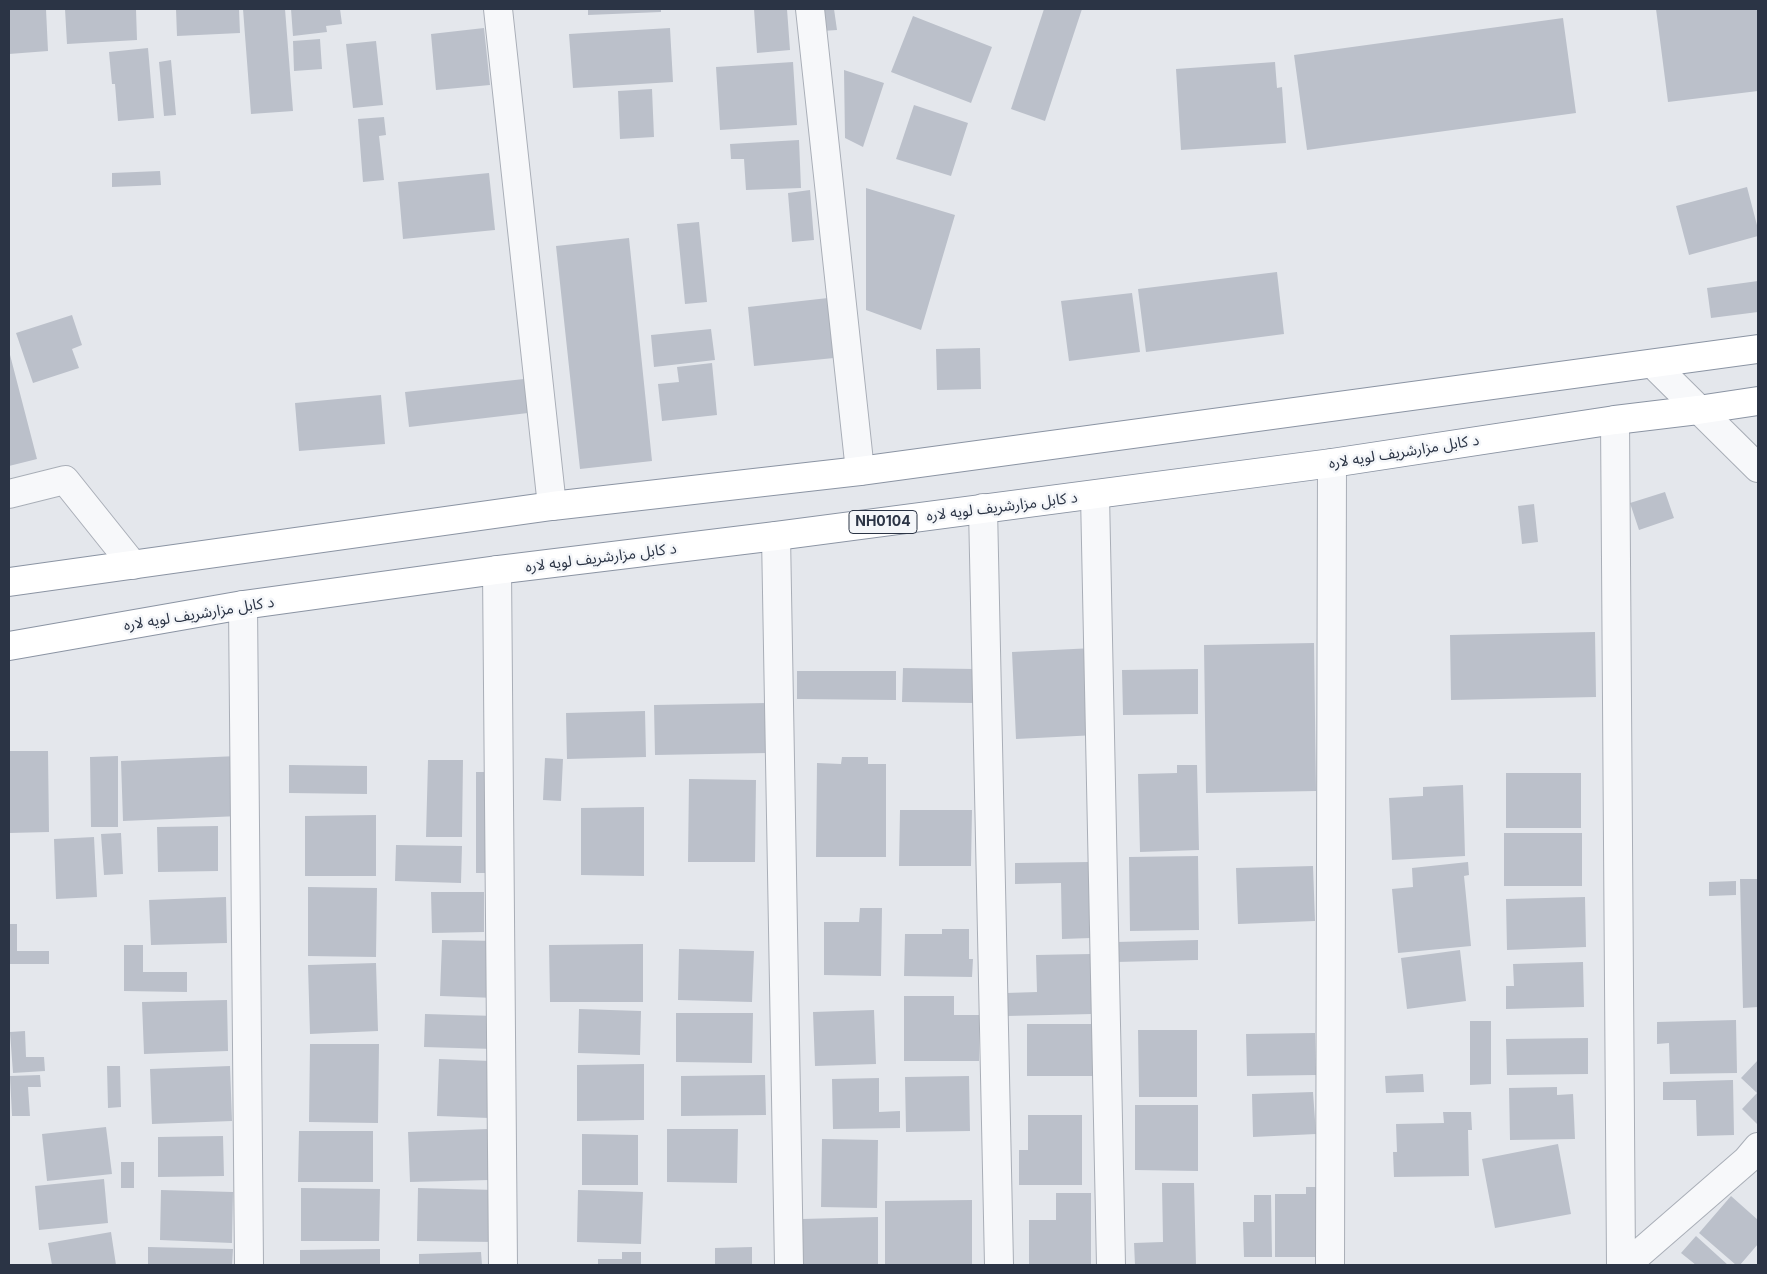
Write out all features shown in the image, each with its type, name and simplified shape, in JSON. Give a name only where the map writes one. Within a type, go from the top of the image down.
[{"type":"highway","points":[[9,582],[552,506],[860,472],[1758,349]]},
{"type":"highway","name":"د کابل مزارشریف لویه لاره","points":[[9,646],[243,605],[497,570],[1095,495],[1332,463],[1615,420],[1758,401]]},
{"type":"street","points":[[498,9],[552,506]]},
{"type":"street","points":[[810,9],[860,472]]},
{"type":"street","points":[[1653,364],[1758,468]]},
{"type":"street","points":[[1615,420],[1621,1265]]},
{"type":"street","points":[[1330,1265],[1332,463]]},
{"type":"street","points":[[9,494],[65,480],[132,565]]},
{"type":"street","points":[[1095,495],[1111,1265]]},
{"type":"street","points":[[984,508],[999,1265]]},
{"type":"street","points":[[776,536],[789,1265]]},
{"type":"street","points":[[497,570],[503,1265]]},
{"type":"street","points":[[243,605],[249,1265]]},
{"type":"street","points":[[1626,1265],[1747,1160],[1758,1148]]},
{"type":"building","points":[[9,9],[46,9],[48,51],[9,54]]},
{"type":"building","points":[[65,9],[136,9],[137,40],[67,44]]},
{"type":"building","points":[[176,9],[239,9],[240,33],[177,36]]},
{"type":"building","points":[[243,9],[285,9],[293,111],[251,114]]},
{"type":"building","points":[[291,9],[340,9],[342,24],[326,26],[327,32],[293,36]]},
{"type":"building","points":[[588,9],[661,9],[661,12],[588,15]]},
{"type":"building","points":[[754,9],[787,9],[790,50],[757,53]]},
{"type":"building","points":[[820,9],[834,9],[837,30],[822,31]]},
{"type":"building","points":[[1044,9],[1082,9],[1045,121],[1011,109]]},
{"type":"building","points":[[1656,9],[1758,9],[1758,91],[1668,102]]},
{"type":"building","points":[[913,16],[992,47],[971,103],[891,72]]},
{"type":"building","points":[[1563,18],[1576,113],[1307,150],[1294,55]]},
{"type":"building","points":[[484,28],[490,85],[436,90],[431,34]]},
{"type":"building","points":[[670,28],[673,82],[573,88],[569,34]]},
{"type":"building","points":[[320,39],[322,69],[294,71],[293,41]]},
{"type":"building","points":[[376,41],[383,105],[353,108],[346,44]]},
{"type":"building","points":[[148,48],[154,118],[118,121],[115,84],[112,84],[109,52]]},
{"type":"building","points":[[171,60],[176,115],[164,116],[159,62]]},
{"type":"building","points":[[793,62],[797,125],[720,130],[716,67]]},
{"type":"building","points":[[1275,62],[1277,88],[1282,87],[1286,143],[1181,150],[1176,69]]},
{"type":"building","points":[[844,70],[884,83],[863,147],[845,138]]},
{"type":"building","points":[[652,89],[654,137],[620,139],[618,91]]},
{"type":"building","points":[[914,105],[968,123],[951,176],[896,159]]},
{"type":"building","points":[[384,117],[386,135],[379,136],[384,180],[363,182],[358,119]]},
{"type":"building","points":[[799,140],[801,188],[746,190],[744,159],[731,159],[730,144]]},
{"type":"building","points":[[160,171],[161,185],[112,187],[112,173]]},
{"type":"building","points":[[489,173],[495,230],[403,239],[398,182]]},
{"type":"building","points":[[1747,187],[1758,229],[1758,236],[1689,255],[1676,206]]},
{"type":"building","points":[[866,188],[955,215],[921,330],[866,310]]},
{"type":"building","points":[[810,190],[814,240],[792,242],[788,193]]},
{"type":"building","points":[[699,222],[707,302],[685,304],[677,224]]},
{"type":"building","points":[[629,238],[652,461],[580,469],[556,246]]},
{"type":"building","points":[[1277,272],[1284,334],[1146,352],[1138,289]]},
{"type":"building","points":[[1758,281],[1758,312],[1711,318],[1707,288]]},
{"type":"building","points":[[1132,293],[1140,352],[1069,361],[1061,301]]},
{"type":"building","points":[[828,298],[834,358],[754,366],[748,307]]},
{"type":"building","points":[[72,315],[82,345],[72,349],[79,368],[33,383],[16,333]]},
{"type":"building","points":[[711,329],[715,360],[654,367],[651,335]]},
{"type":"building","points":[[980,348],[981,389],[937,390],[936,349]]},
{"type":"building","points":[[9,351],[37,459],[9,466]]},
{"type":"building","points":[[712,363],[717,415],[662,421],[658,384],[679,382],[677,367]]},
{"type":"building","points":[[524,379],[528,413],[409,427],[405,392]]},
{"type":"building","points":[[381,395],[385,444],[299,451],[295,403]]},
{"type":"building","points":[[1665,492],[1674,518],[1639,530],[1630,503]]},
{"type":"building","points":[[1534,504],[1538,542],[1522,544],[1518,506]]},
{"type":"building","points":[[1595,632],[1596,697],[1451,700],[1450,635]]},
{"type":"building","points":[[1314,643],[1316,791],[1206,793],[1204,645]]},
{"type":"building","points":[[1094,648],[1097,735],[1016,739],[1012,652]]},
{"type":"building","points":[[903,668],[975,669],[974,703],[902,702]]},
{"type":"building","points":[[1198,669],[1198,714],[1123,715],[1122,670]]},
{"type":"building","points":[[797,671],[896,671],[896,700],[797,699]]},
{"type":"building","points":[[767,703],[768,753],[655,755],[654,705]]},
{"type":"building","points":[[645,711],[646,757],[567,759],[566,713]]},
{"type":"building","points":[[9,751],[48,751],[49,832],[9,833]]},
{"type":"building","points":[[118,756],[118,827],[91,827],[90,757]]},
{"type":"building","points":[[238,756],[240,816],[123,821],[121,761]]},
{"type":"building","points":[[842,757],[868,757],[868,764],[886,764],[886,857],[816,857],[817,763],[841,764]]},
{"type":"building","points":[[545,758],[563,759],[561,801],[543,800]]},
{"type":"building","points":[[428,760],[463,760],[462,837],[426,837]]},
{"type":"building","points":[[289,765],[367,766],[367,794],[289,793]]},
{"type":"building","points":[[1177,765],[1197,765],[1199,850],[1140,852],[1138,774],[1177,773]]},
{"type":"building","points":[[476,772],[494,772],[494,873],[476,873]]},
{"type":"building","points":[[1506,773],[1581,773],[1581,828],[1506,828]]},
{"type":"building","points":[[689,779],[756,780],[755,862],[688,862]]},
{"type":"building","points":[[1463,785],[1465,856],[1392,860],[1389,798],[1423,796],[1423,787]]},
{"type":"building","points":[[644,807],[644,876],[581,875],[581,808]]},
{"type":"building","points":[[900,810],[972,810],[971,866],[899,866]]},
{"type":"building","points":[[376,815],[376,876],[305,876],[305,816]]},
{"type":"building","points":[[218,826],[218,871],[158,872],[157,827]]},
{"type":"building","points":[[121,833],[123,874],[104,875],[101,834]]},
{"type":"building","points":[[1504,833],[1582,833],[1582,886],[1504,886]]},
{"type":"building","points":[[94,837],[97,897],[56,899],[54,839]]},
{"type":"building","points":[[396,845],[462,846],[461,883],[395,881]]},
{"type":"building","points":[[1198,856],[1199,930],[1130,931],[1129,857]]},
{"type":"building","points":[[1090,862],[1091,938],[1062,939],[1061,883],[1015,884],[1015,863]]},
{"type":"building","points":[[1468,862],[1469,875],[1464,876],[1471,946],[1398,953],[1392,889],[1413,887],[1412,868]]},
{"type":"building","points":[[1313,866],[1315,921],[1238,924],[1236,868]]},
{"type":"building","points":[[1740,879],[1758,879],[1758,1007],[1743,1008]]},
{"type":"building","points":[[1736,881],[1736,895],[1709,896],[1709,882]]},
{"type":"building","points":[[308,887],[377,888],[376,957],[308,956]]},
{"type":"building","points":[[431,892],[484,892],[484,932],[432,933]]},
{"type":"building","points":[[226,897],[227,943],[151,945],[149,900]]},
{"type":"building","points":[[1585,897],[1586,947],[1507,950],[1506,899]]},
{"type":"building","points":[[860,908],[882,908],[881,976],[824,975],[824,922],[859,922]]},
{"type":"building","points":[[9,924],[17,924],[17,951],[49,951],[49,964],[9,964]]},
{"type":"building","points":[[942,929],[969,929],[969,959],[973,959],[972,977],[904,976],[905,934],[942,934]]},
{"type":"building","points":[[442,940],[498,941],[496,998],[440,996]]},
{"type":"building","points":[[1198,940],[1198,960],[1116,962],[1116,942]]},
{"type":"building","points":[[643,944],[643,1002],[550,1002],[549,945]]},
{"type":"building","points":[[124,945],[143,945],[143,972],[187,972],[187,992],[124,991]]},
{"type":"building","points":[[679,949],[754,951],[752,1002],[678,1000]]},
{"type":"building","points":[[1460,950],[1466,1001],[1407,1009],[1401,958]]},
{"type":"building","points":[[1091,954],[1092,1014],[1007,1016],[1006,993],[1037,992],[1036,955]]},
{"type":"building","points":[[1583,962],[1584,1007],[1506,1009],[1506,986],[1514,986],[1513,964]]},
{"type":"building","points":[[376,963],[378,1031],[310,1034],[308,965]]},
{"type":"building","points":[[904,996],[954,996],[954,1015],[979,1015],[979,1061],[904,1061]]},
{"type":"building","points":[[227,1000],[228,1051],[144,1054],[142,1002]]},
{"type":"building","points":[[579,1009],[641,1011],[640,1055],[578,1053]]},
{"type":"building","points":[[874,1010],[876,1064],[815,1066],[813,1012]]},
{"type":"building","points":[[676,1013],[753,1013],[752,1063],[676,1062]]},
{"type":"building","points":[[425,1014],[496,1016],[494,1049],[424,1047]]},
{"type":"building","points":[[1736,1020],[1737,1073],[1670,1074],[1669,1043],[1657,1044],[1657,1022]]},
{"type":"building","points":[[1470,1021],[1491,1021],[1491,1084],[1470,1085]]},
{"type":"building","points":[[1027,1024],[1093,1024],[1093,1076],[1027,1076]]},
{"type":"building","points":[[1138,1030],[1197,1030],[1197,1097],[1139,1097]]},
{"type":"building","points":[[25,1031],[26,1057],[44,1057],[45,1071],[13,1073],[10,1032]]},
{"type":"building","points":[[1315,1033],[1316,1075],[1247,1076],[1246,1034]]},
{"type":"building","points":[[1588,1038],[1588,1074],[1507,1075],[1506,1039]]},
{"type":"building","points":[[310,1044],[379,1044],[378,1123],[309,1122]]},
{"type":"building","points":[[439,1059],[491,1061],[489,1118],[437,1116]]},
{"type":"building","points":[[1758,1060],[1758,1125],[1742,1109],[1757,1093],[1741,1078]]},
{"type":"building","points":[[644,1064],[644,1120],[577,1121],[577,1065]]},
{"type":"building","points":[[107,1066],[120,1066],[121,1107],[108,1108]]},
{"type":"building","points":[[230,1066],[232,1121],[152,1124],[150,1069]]},
{"type":"building","points":[[1423,1074],[1424,1092],[1386,1093],[1385,1076]]},
{"type":"building","points":[[40,1075],[41,1087],[28,1087],[30,1116],[12,1116],[10,1076]]},
{"type":"building","points":[[765,1075],[766,1115],[681,1116],[681,1076]]},
{"type":"building","points":[[969,1076],[970,1131],[906,1132],[905,1077]]},
{"type":"building","points":[[879,1078],[879,1112],[900,1111],[900,1128],[833,1129],[832,1079]]},
{"type":"building","points":[[1733,1080],[1734,1135],[1697,1136],[1696,1100],[1663,1100],[1663,1082]]},
{"type":"building","points":[[1557,1087],[1557,1095],[1573,1094],[1575,1139],[1510,1140],[1509,1088]]},
{"type":"building","points":[[1313,1092],[1316,1134],[1253,1137],[1252,1094]]},
{"type":"building","points":[[1135,1105],[1198,1105],[1198,1171],[1135,1170]]},
{"type":"building","points":[[1443,1112],[1471,1112],[1472,1130],[1468,1130],[1469,1176],[1394,1177],[1393,1152],[1397,1152],[1396,1124],[1444,1123]]},
{"type":"building","points":[[1028,1115],[1082,1115],[1082,1185],[1019,1185],[1019,1150],[1028,1150]]},
{"type":"building","points":[[106,1127],[112,1174],[47,1181],[42,1134]]},
{"type":"building","points":[[488,1129],[490,1180],[410,1182],[408,1132]]},
{"type":"building","points":[[667,1129],[738,1129],[737,1183],[667,1182]]},
{"type":"building","points":[[299,1131],[373,1131],[373,1182],[298,1182]]},
{"type":"building","points":[[582,1134],[638,1135],[638,1185],[582,1185]]},
{"type":"building","points":[[223,1136],[224,1176],[158,1177],[158,1137]]},
{"type":"building","points":[[822,1139],[878,1140],[877,1208],[821,1207]]},
{"type":"building","points":[[1558,1144],[1571,1214],[1495,1228],[1482,1159]]},
{"type":"building","points":[[121,1162],[134,1162],[134,1188],[121,1188]]},
{"type":"building","points":[[104,1179],[108,1223],[39,1230],[35,1186]]},
{"type":"building","points":[[1162,1183],[1194,1183],[1196,1265],[1135,1265],[1134,1243],[1163,1242]]},
{"type":"building","points":[[1306,1187],[1322,1187],[1323,1257],[1275,1257],[1275,1194],[1306,1194]]},
{"type":"building","points":[[301,1188],[380,1189],[379,1241],[301,1241]]},
{"type":"building","points":[[418,1188],[496,1190],[495,1242],[417,1241]]},
{"type":"building","points":[[161,1190],[233,1192],[232,1243],[160,1240]]},
{"type":"building","points":[[578,1190],[643,1192],[641,1244],[577,1242]]},
{"type":"building","points":[[1056,1193],[1091,1193],[1091,1265],[1029,1265],[1029,1220],[1056,1220]]},
{"type":"building","points":[[1254,1195],[1271,1195],[1272,1257],[1244,1257],[1243,1222],[1254,1222]]},
{"type":"building","points":[[1731,1196],[1758,1220],[1758,1244],[1740,1265],[1736,1265],[1699,1233]]},
{"type":"building","points":[[972,1200],[972,1265],[885,1265],[885,1201]]},
{"type":"building","points":[[878,1217],[878,1265],[803,1265],[802,1219]]},
{"type":"building","points":[[111,1232],[116,1265],[52,1265],[48,1243]]},
{"type":"building","points":[[1696,1236],[1728,1265],[1696,1265],[1681,1253]]},
{"type":"building","points":[[148,1247],[233,1249],[232,1265],[148,1265]]},
{"type":"building","points":[[752,1247],[752,1265],[715,1265],[715,1248]]},
{"type":"building","points":[[380,1249],[380,1265],[300,1265],[300,1250]]},
{"type":"building","points":[[481,1252],[482,1265],[419,1265],[419,1254]]},
{"type":"building","points":[[622,1252],[641,1252],[641,1265],[598,1265],[598,1259],[622,1259]]}]
